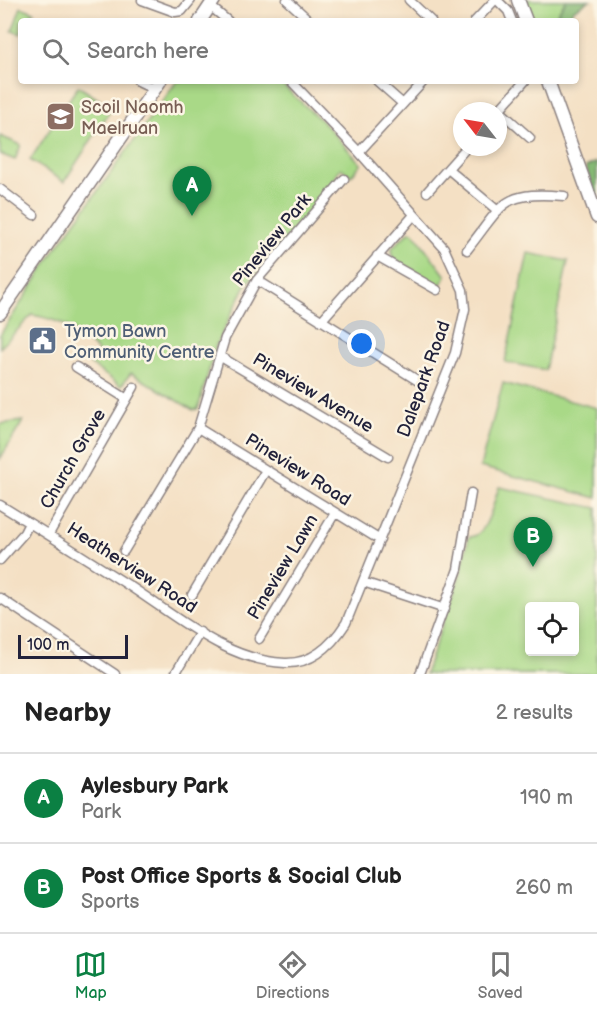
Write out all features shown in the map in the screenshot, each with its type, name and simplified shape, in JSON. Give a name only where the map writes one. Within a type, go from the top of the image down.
[{"type":"street","points":[[142,0],[175,12],[182,11],[191,0]]},
{"type":"street","points":[[287,0],[307,18]]},
{"type":"street","points":[[408,0],[428,18]]},
{"type":"street","points":[[478,18],[496,0],[508,11],[511,18]]},
{"type":"street","points":[[518,0],[525,18]]},
{"type":"street","points":[[202,18],[212,3],[225,18]]},
{"type":"street","name":"Dalepark Road","points":[[248,656],[286,663],[313,657],[328,648],[346,623],[455,353],[465,309],[463,290],[449,257],[359,152],[294,84]]},
{"type":"street","points":[[380,84],[403,104]]},
{"type":"street","points":[[359,152],[421,84]]},
{"type":"street","points":[[505,102],[522,84]]},
{"type":"street","points":[[549,84],[597,217]]},
{"type":"street","points":[[0,313],[157,85]]},
{"type":"street","points":[[507,118],[530,138]]},
{"type":"street","points":[[427,192],[459,156]]},
{"type":"street","points":[[448,169],[498,211]]},
{"type":"street","name":"Pineview Park","points":[[124,551],[198,428],[225,338],[256,280],[344,179]]},
{"type":"street","points":[[0,189],[34,215]]},
{"type":"street","points":[[467,250],[506,202],[528,194],[564,196]]},
{"type":"street","points":[[321,321],[414,215]]},
{"type":"street","points":[[377,256],[437,290]]},
{"type":"street","points":[[256,280],[420,382]]},
{"type":"street","name":"Pineview Avenue","points":[[221,357],[388,457]]},
{"type":"street","name":"Church Grove","points":[[76,367],[127,399]]},
{"type":"street","name":"Church Grove","points":[[49,534],[134,387]]},
{"type":"street","name":"Pineview Road","points":[[198,428],[380,540]]},
{"type":"street","points":[[192,595],[266,470]]},
{"type":"street","points":[[420,674],[458,569],[471,493]]},
{"type":"street","name":"Heatherview Road","points":[[0,505],[200,632],[248,656]]},
{"type":"street","name":"Pineview Lawn","points":[[259,639],[335,513]]},
{"type":"street","points":[[0,560],[24,533],[29,523]]},
{"type":"street","points":[[363,582],[445,609]]},
{"type":"street","points":[[0,598],[115,674]]},
{"type":"street","points":[[175,674],[200,632]]},
{"type":"green space","points":[[523,0],[566,0],[555,18],[531,18]]},
{"type":"green space","points":[[566,0],[590,0],[573,10],[569,18],[555,18]]},
{"type":"green space","points":[[21,7],[34,12],[31,18],[18,18],[18,33],[12,31]]},
{"type":"green space","points":[[175,84],[281,84],[327,126],[361,164],[351,176],[341,168],[335,175],[336,181],[246,285],[216,345],[198,409],[193,410],[131,373],[121,386],[90,364],[98,351],[75,332],[53,320],[32,315],[0,348],[0,335],[55,250]]},
{"type":"green space","points":[[78,86],[112,108],[64,182],[30,160]]},
{"type":"green space","points":[[0,136],[21,145],[15,160],[0,154]]},
{"type":"green space","points":[[597,162],[597,194],[594,195],[586,167]]},
{"type":"green space","points":[[409,232],[413,232],[446,276],[439,287],[392,257],[392,248]]},
{"type":"green space","points":[[528,253],[568,261],[545,370],[505,362]]},
{"type":"green space","points":[[503,383],[597,408],[597,498],[480,467]]},
{"type":"green space","points":[[23,421],[0,459],[0,424]]},
{"type":"green space","points":[[499,487],[597,508],[597,674],[425,674],[460,575],[469,537],[481,532]]},
{"type":"place","name":"Scoil Naomh Maelruan","points":[[60,117]]},
{"type":"place","name":"Aylesbury Park","points":[[192,216]]},
{"type":"place","name":"Tymon Bawn Community Centre","points":[[43,341]]},
{"type":"place","name":"Post Office Sports & Social Club","points":[[533,567]]}]
